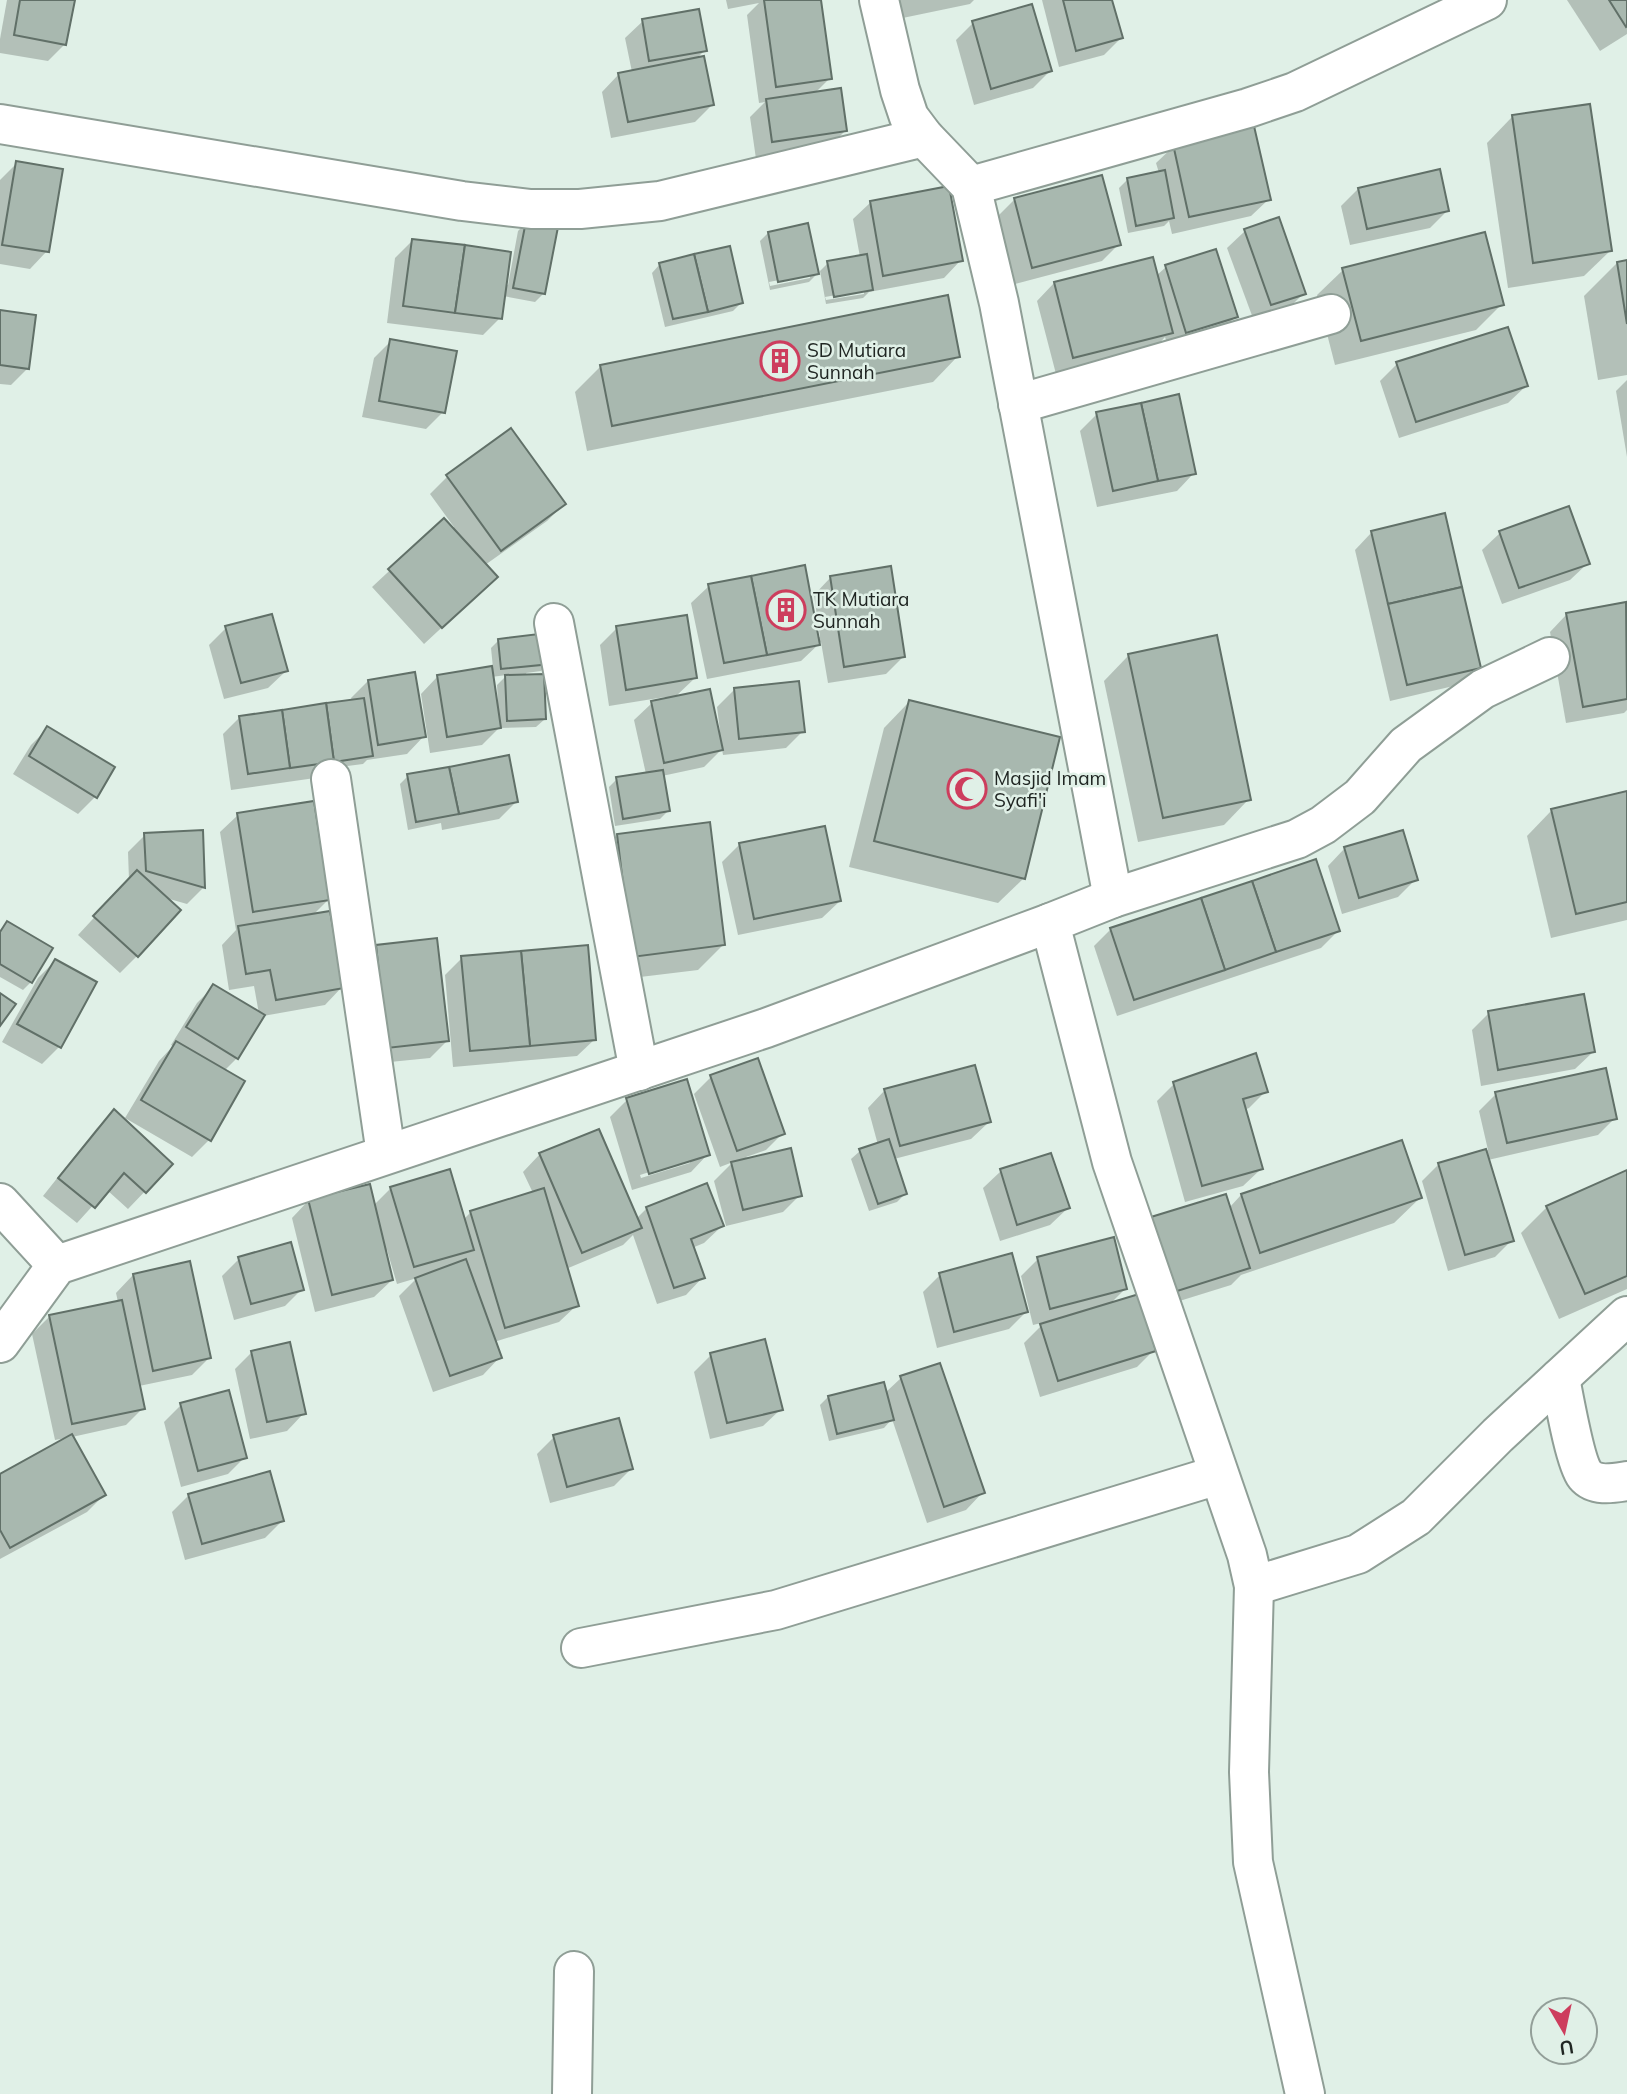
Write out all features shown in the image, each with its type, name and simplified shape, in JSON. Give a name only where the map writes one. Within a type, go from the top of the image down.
[{"type":"street","points":[[879,0],[909,117],[969,184],[999,303],[1113,898]]},
{"type":"street","points":[[969,184],[1248,108],[1295,92],[1487,0]]},
{"type":"street","points":[[0,124],[462,201],[531,209],[605,208],[660,201],[926,139]]},
{"type":"street","points":[[1018,404],[1331,314]]},
{"type":"street","points":[[554,623],[639,1070]]},
{"type":"street","points":[[0,1343],[53,1261],[766,1028],[1113,898],[1297,839],[1323,825],[1360,796],[1406,745],[1483,688],[1550,657]]},
{"type":"street","points":[[331,779],[386,1154]]},
{"type":"street","points":[[1050,923],[1112,1162],[1247,1555],[1254,1587],[1249,1772],[1253,1862],[1305,2094]]},
{"type":"street","points":[[0,1203],[53,1261]]},
{"type":"street","points":[[1254,1587],[1358,1553],[1416,1517],[1498,1435],[1627,1316]]},
{"type":"street","points":[[1560,1378],[1575,1449],[1585,1475],[1597,1483],[1627,1481]]},
{"type":"street","points":[[581,1648],[776,1610],[1218,1475]]},
{"type":"street","points":[[572,2094],[574,1972]]},
{"type":"building","points":[[20,0],[75,0],[66,45],[14,35]]},
{"type":"building","points":[[764,0],[821,0],[832,79],[776,87]]},
{"type":"building","points":[[1063,0],[1112,0],[1123,38],[1076,51]]},
{"type":"building","points":[[1609,0],[1627,0],[1626,27]]},
{"type":"building","points":[[1032,4],[1052,71],[991,89],[972,21]]},
{"type":"building","points":[[699,9],[707,51],[649,61],[642,19]]},
{"type":"building","points":[[704,56],[714,105],[628,122],[618,73]]},
{"type":"building","points":[[841,88],[847,131],[772,142],[766,99]]},
{"type":"building","points":[[1590,104],[1612,251],[1533,263],[1512,115]]},
{"type":"building","points":[[1254,126],[1271,200],[1189,217],[1173,144]]},
{"type":"building","points":[[16,161],[63,169],[49,252],[2,245]]},
{"type":"building","points":[[1440,169],[1449,211],[1367,229],[1358,188]]},
{"type":"building","points":[[1165,170],[1174,218],[1136,226],[1127,178]]},
{"type":"building","points":[[1102,175],[1121,245],[1032,268],[1014,198]]},
{"type":"building","points":[[949,186],[963,261],[883,276],[870,201]]},
{"type":"building","points":[[1279,217],[1306,294],[1271,305],[1244,229]]},
{"type":"building","points":[[526,221],[558,227],[545,294],[513,288]]},
{"type":"building","points":[[808,223],[819,274],[778,282],[768,232]]},
{"type":"building","points":[[1485,232],[1504,305],[1361,341],[1342,268]]},
{"type":"building","points":[[412,239],[465,245],[455,313],[403,306]]},
{"type":"building","points":[[465,245],[511,252],[502,319],[455,313]]},
{"type":"building","points":[[730,246],[743,303],[708,312],[694,254]]},
{"type":"building","points":[[1216,249],[1238,317],[1186,333],[1165,265]]},
{"type":"building","points":[[694,254],[708,312],[673,319],[659,263]]},
{"type":"building","points":[[867,254],[873,290],[834,297],[827,261]]},
{"type":"building","points":[[1153,257],[1173,333],[1073,358],[1054,282]]},
{"type":"building","points":[[1627,260],[1627,324],[1617,262]]},
{"type":"building","name":"SD Mutiara Sunnah","points":[[948,295],[960,357],[612,426],[600,365]]},
{"type":"building","points":[[0,310],[36,315],[29,369],[0,365]]},
{"type":"building","points":[[1508,327],[1528,386],[1416,422],[1396,362]]},
{"type":"building","points":[[390,339],[457,351],[445,413],[379,401]]},
{"type":"building","points":[[1179,394],[1196,474],[1158,481],[1141,403]]},
{"type":"building","points":[[1141,403],[1158,481],[1113,491],[1096,412]]},
{"type":"building","points":[[511,428],[566,504],[501,551],[446,475]]},
{"type":"building","points":[[1569,506],[1590,564],[1519,588],[1499,531]]},
{"type":"building","points":[[1445,513],[1462,587],[1388,604],[1371,531]]},
{"type":"building","points":[[444,518],[498,577],[442,628],[388,569]]},
{"type":"building","name":"TK Mutiara Sunnah","points":[[805,565],[820,645],[767,655],[751,576]]},
{"type":"building","points":[[891,566],[905,657],[844,667],[830,576]]},
{"type":"building","name":"TK Mutiara Sunnah","points":[[751,576],[767,655],[724,663],[708,584]]},
{"type":"building","points":[[1462,587],[1481,668],[1407,685],[1388,604]]},
{"type":"building","points":[[1626,602],[1627,699],[1583,707],[1566,613]]},
{"type":"building","points":[[272,614],[288,671],[241,683],[225,626]]},
{"type":"building","points":[[687,615],[697,678],[626,690],[616,626]]},
{"type":"building","points":[[547,633],[551,664],[501,669],[498,639]]},
{"type":"building","points":[[1217,635],[1251,800],[1163,818],[1128,654]]},
{"type":"building","points":[[492,666],[501,728],[447,737],[437,675]]},
{"type":"building","points":[[415,672],[426,737],[378,745],[368,680]]},
{"type":"building","points":[[544,674],[546,719],[507,721],[505,675]]},
{"type":"building","points":[[799,681],[805,732],[739,739],[734,688]]},
{"type":"building","points":[[710,689],[723,750],[664,763],[651,701]]},
{"type":"building","points":[[364,698],[373,756],[334,762],[326,703]]},
{"type":"building","name":"Masjid Imam Syafi'i","points":[[909,700],[1060,737],[1025,879],[874,841]]},
{"type":"building","points":[[326,703],[334,762],[290,768],[282,710]]},
{"type":"building","points":[[282,710],[290,768],[248,774],[239,716]]},
{"type":"building","points":[[47,726],[115,767],[97,798],[29,756]]},
{"type":"building","points":[[509,755],[518,802],[459,814],[449,767]]},
{"type":"building","points":[[449,767],[459,814],[416,822],[407,774]]},
{"type":"building","points":[[663,770],[670,811],[623,819],[616,777]]},
{"type":"building","points":[[1627,791],[1627,902],[1576,914],[1551,809]]},
{"type":"building","points":[[314,801],[330,900],[253,912],[237,813]]},
{"type":"building","points":[[710,822],[725,945],[632,957],[617,834]]},
{"type":"building","points":[[825,826],[841,901],[754,919],[739,843]]},
{"type":"building","points":[[203,830],[205,888],[146,871],[144,833]]},
{"type":"building","points":[[1403,830],[1418,880],[1359,898],[1344,847]]},
{"type":"building","points":[[1316,859],[1340,931],[1276,952],[1252,881]]},
{"type":"building","points":[[137,870],[181,910],[138,957],[93,916]]},
{"type":"building","points":[[1252,881],[1276,952],[1225,970],[1201,898]]},
{"type":"building","points":[[1201,898],[1225,970],[1134,1000],[1110,928]]},
{"type":"building","points":[[330,911],[344,988],[276,1000],[270,970],[246,974],[238,926]]},
{"type":"building","points":[[7,921],[53,948],[32,983],[0,964],[0,932]]},
{"type":"building","points":[[437,938],[449,1041],[387,1048],[376,945]]},
{"type":"building","points":[[588,945],[596,1040],[530,1046],[521,951]]},
{"type":"building","points":[[521,951],[530,1046],[470,1051],[461,956]]},
{"type":"building","points":[[55,959],[97,982],[61,1048],[17,1024]]},
{"type":"building","points":[[213,984],[265,1015],[238,1059],[186,1027]]},
{"type":"building","points":[[0,993],[16,1004],[0,1026]]},
{"type":"building","points":[[1584,994],[1595,1052],[1498,1070],[1488,1011]]},
{"type":"building","points":[[176,1041],[245,1081],[211,1141],[141,1100]]},
{"type":"building","points":[[1256,1053],[1268,1092],[1243,1099],[1263,1169],[1202,1186],[1173,1082]]},
{"type":"building","points":[[758,1058],[785,1134],[737,1151],[710,1075]]},
{"type":"building","points":[[975,1065],[991,1122],[900,1146],[884,1089]]},
{"type":"building","points":[[1606,1068],[1617,1119],[1507,1143],[1495,1092]]},
{"type":"building","points":[[687,1079],[710,1155],[649,1174],[626,1098]]},
{"type":"building","points":[[114,1109],[173,1164],[146,1193],[124,1173],[95,1208],[58,1178]]},
{"type":"building","points":[[599,1129],[642,1228],[582,1253],[539,1153]]},
{"type":"building","points":[[889,1139],[907,1194],[878,1204],[859,1149]]},
{"type":"building","points":[[1402,1140],[1422,1198],[1260,1253],[1241,1194]]},
{"type":"building","points":[[791,1148],[802,1196],[743,1210],[731,1162]]},
{"type":"building","points":[[1486,1149],[1514,1241],[1465,1255],[1438,1163]]},
{"type":"building","points":[[1051,1153],[1070,1208],[1017,1225],[1000,1169]]},
{"type":"building","points":[[450,1169],[474,1250],[414,1267],[390,1187]]},
{"type":"building","points":[[1627,1170],[1627,1276],[1585,1294],[1546,1206]]},
{"type":"building","points":[[707,1183],[724,1226],[691,1239],[705,1278],[674,1288],[646,1207]]},
{"type":"building","points":[[370,1184],[393,1280],[332,1295],[308,1199]]},
{"type":"building","points":[[544,1188],[579,1306],[505,1328],[470,1211]]},
{"type":"building","points":[[1226,1194],[1250,1268],[1174,1292],[1151,1217]]},
{"type":"building","points":[[1114,1237],[1127,1289],[1050,1309],[1037,1257]]},
{"type":"building","points":[[291,1242],[304,1290],[251,1304],[238,1257]]},
{"type":"building","points":[[1012,1253],[1028,1312],[954,1332],[939,1273]]},
{"type":"building","points":[[466,1259],[502,1358],[450,1376],[415,1278]]},
{"type":"building","points":[[190,1261],[211,1358],[153,1371],[133,1274]]},
{"type":"building","points":[[1139,1294],[1156,1351],[1058,1381],[1040,1324]]},
{"type":"building","points":[[122,1300],[145,1409],[72,1424],[49,1315]]},
{"type":"building","points":[[765,1339],[783,1410],[727,1423],[710,1353]]},
{"type":"building","points":[[290,1342],[306,1414],[267,1422],[251,1351]]},
{"type":"building","points":[[940,1363],[985,1493],[944,1507],[900,1376]]},
{"type":"building","points":[[884,1382],[894,1420],[837,1434],[828,1396]]},
{"type":"building","points":[[229,1390],[247,1458],[198,1471],[180,1403]]},
{"type":"building","points":[[619,1418],[633,1469],[567,1487],[553,1435]]},
{"type":"building","points":[[72,1434],[106,1495],[10,1548],[0,1530],[0,1474]]},
{"type":"building","points":[[270,1471],[284,1521],[202,1544],[188,1494]]},
{"type":"place","name":"SD Mutiara Sunnah","points":[[780,361]]},
{"type":"place","name":"TK Mutiara Sunnah","points":[[786,610]]},
{"type":"place","name":"Masjid Imam Syafi'i","points":[[967,789]]}]
